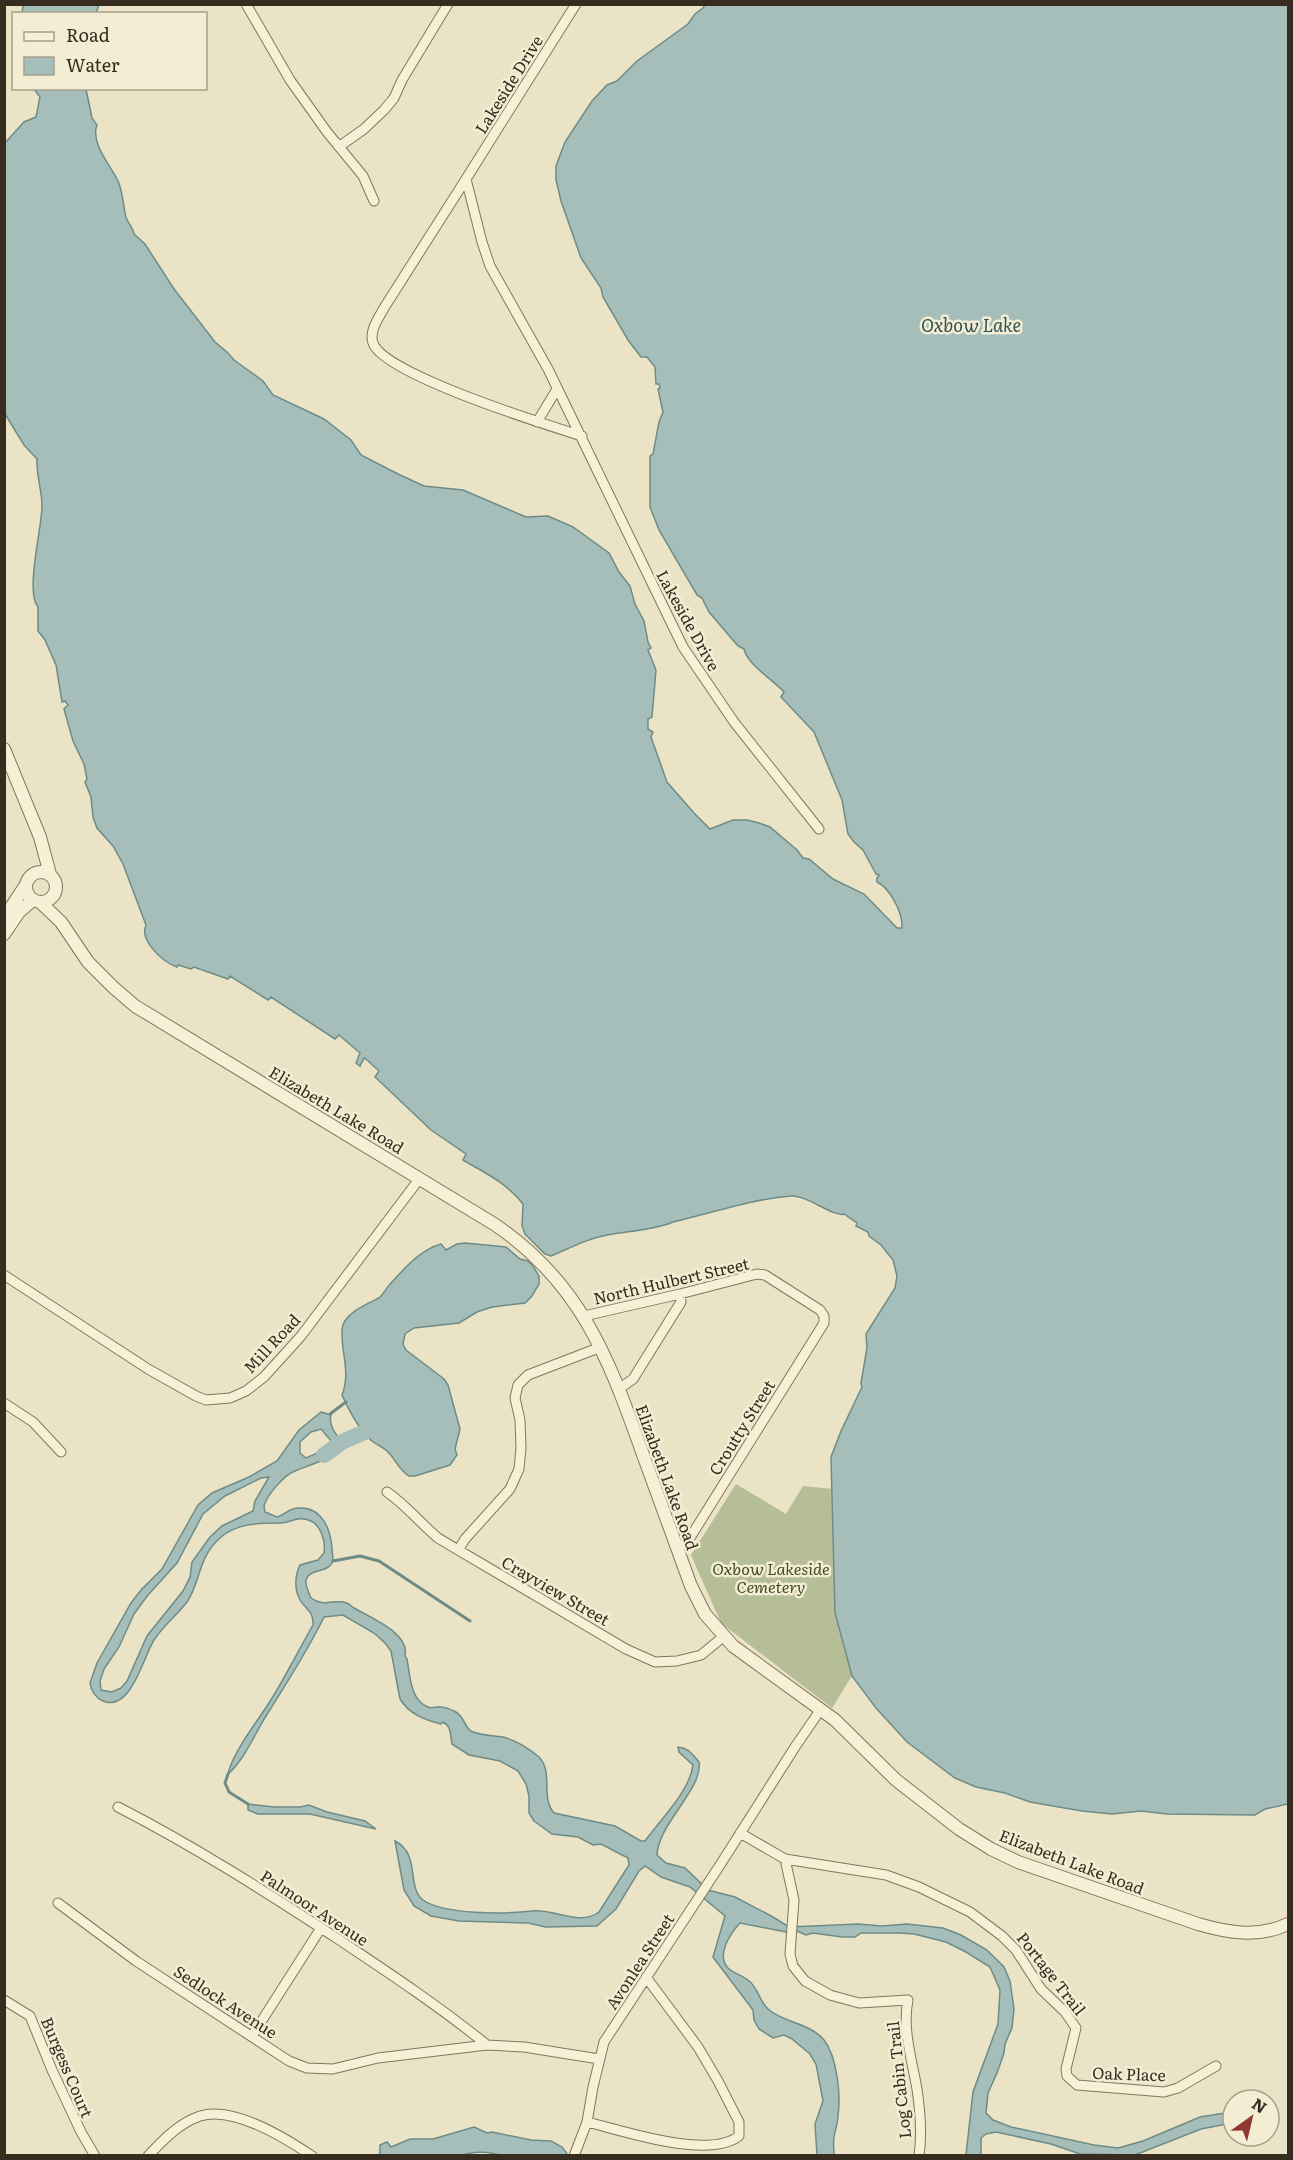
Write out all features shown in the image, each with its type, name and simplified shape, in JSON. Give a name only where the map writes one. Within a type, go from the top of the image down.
[{"type":"street","points":[[246,4],[310,109],[363,176],[374,201]]},
{"type":"street","points":[[340,146],[364,129],[389,104],[448,4]]},
{"type":"street","name":"Lakeside Drive","points":[[576,4],[384,308],[371,336],[373,345],[381,354],[399,366],[430,381],[537,422],[582,436]]},
{"type":"street","name":"Lakeside Drive","points":[[466,179],[490,266],[532,338],[582,436],[683,647],[734,722],[819,829]]},
{"type":"street","points":[[537,422],[557,389]]},
{"type":"street","points":[[4,749],[40,837],[50,874],[56,884],[54,893],[47,900],[37,901],[10,917]]},
{"type":"street","points":[[20,791],[36,854],[36,872]]},
{"type":"street","points":[[4,934],[29,877],[36,872],[43,871],[50,874]]},
{"type":"street","points":[[25,886],[27,894],[37,901]]},
{"type":"street","name":"Elizabeth Lake Road","points":[[54,893],[60,908],[82,940],[91,964]]},
{"type":"street","name":"Elizabeth Lake Road","points":[[37,901],[53,914],[91,964],[135,1006],[496,1225],[522,1245],[556,1278],[584,1316],[601,1347],[619,1389],[691,1586],[705,1614],[723,1637],[844,1728],[891,1776],[965,1833],[1009,1858],[1217,1930],[1252,1934],[1288,1924]]},
{"type":"street","points":[[10,917],[36,912],[53,914]]},
{"type":"street","name":"Mill Road","points":[[4,1275],[148,1369],[196,1396],[206,1400],[230,1398],[246,1391],[264,1377],[301,1336],[420,1178]]},
{"type":"street","name":"North Hulbert Street","points":[[584,1316],[757,1274],[762,1274],[820,1310],[824,1316]]},
{"type":"street","points":[[619,1389],[633,1379],[681,1302],[680,1294]]},
{"type":"street","name":"Croutty Street","points":[[677,1549],[688,1541],[824,1323],[824,1316]]},
{"type":"street","points":[[459,1549],[465,1539],[510,1489],[519,1469],[520,1420],[515,1398],[518,1384],[528,1375],[601,1347]]},
{"type":"street","points":[[4,1403],[33,1422],[61,1452]]},
{"type":"street","name":"Crayview Street","points":[[387,1492],[403,1503],[438,1538],[627,1649],[655,1662],[677,1661],[701,1654],[723,1637]]},
{"type":"street","name":"Avonlea Street","points":[[574,2154],[588,2121],[604,2042],[821,1709]]},
{"type":"street","name":"Palmoor Avenue","points":[[118,1807],[266,1892],[447,2012],[487,2045]]},
{"type":"street","points":[[740,1833],[785,1859]]},
{"type":"street","name":"Portage Trail","points":[[785,1859],[886,1875],[919,1887],[970,1912],[1002,1936],[1016,1950],[1041,1989],[1065,2012],[1076,2028],[1066,2068],[1071,2082]]},
{"type":"street","name":"Log Cabin Trail","points":[[785,1859],[794,1900],[790,1954],[793,1966],[805,1981],[830,1995],[859,2002],[908,2000],[905,2014],[918,2092],[919,2156]]},
{"type":"street","name":"Sedlock Avenue","points":[[58,1903],[118,1948],[290,2061],[307,2068],[333,2069],[378,2058],[487,2045]]},
{"type":"street","points":[[252,2036],[321,1928]]},
{"type":"street","points":[[588,2121],[631,2135],[684,2147],[705,2149],[725,2147],[739,2136],[740,2122],[718,2081],[691,2038],[646,1977]]},
{"type":"street","name":"Burgess Court","points":[[4,2000],[30,2016],[76,2122],[95,2156]]},
{"type":"street","points":[[487,2045],[524,2047],[599,2059]]},
{"type":"street","name":"Oak Place","points":[[1071,2082],[1084,2087],[1164,2092],[1178,2088],[1216,2066]]},
{"type":"street","points":[[148,2156],[183,2125],[202,2115],[214,2114],[233,2117],[256,2125],[284,2138],[312,2156]]},
{"type":"green space","name":"Oxbow Lakeside Cemetery","points":[[736,1484],[786,1514],[803,1486],[833,1489],[832,1520],[838,1622],[852,1676],[832,1708],[721,1623],[691,1555]]},
{"type":"water","points":[[23,4],[99,5],[96,12],[22,12]]},
{"type":"water","name":"Oxbow Lake","points":[[705,5],[1288,5],[1288,1804],[1265,1809],[1255,1815],[1167,1814],[1141,1811],[1112,1814],[1082,1811],[1030,1802],[1005,1793],[976,1787],[955,1778],[907,1742],[876,1708],[852,1676],[835,1613],[831,1457],[862,1387],[867,1348],[866,1334],[895,1288],[897,1276],[893,1260],[881,1245],[869,1236],[868,1232],[856,1226],[857,1223],[844,1214],[834,1213],[797,1196],[791,1196],[747,1203],[653,1228],[605,1235],[551,1256],[545,1254],[525,1234],[522,1226],[523,1204],[517,1197],[495,1179],[463,1160],[466,1154],[431,1130],[375,1077],[379,1071],[366,1059],[364,1058],[360,1066],[356,1063],[360,1053],[339,1035],[335,1039],[271,997],[268,1000],[230,976],[228,979],[194,967],[191,969],[178,965],[177,967],[159,956],[146,938],[146,925],[123,864],[113,846],[97,828],[93,817],[91,797],[85,782],[87,779],[84,764],[73,741],[64,709],[68,705],[65,701],[62,702],[56,665],[45,640],[38,631],[38,607],[34,599],[33,588],[42,506],[37,459],[24,445],[5,414],[5,143],[24,122],[36,117],[40,97],[35,90],[86,90],[92,118],[97,125],[96,139],[118,181],[126,217],[134,234],[145,244],[174,289],[215,342],[234,360],[263,381],[273,395],[324,419],[351,440],[361,455],[398,474],[424,486],[463,490],[526,517],[548,516],[573,527],[609,553],[630,586],[635,604],[644,621],[651,648],[648,650],[656,670],[652,717],[648,719],[648,729],[653,732],[651,737],[667,782],[710,829],[733,820],[747,820],[770,827],[803,858],[809,859],[833,879],[864,894],[897,928],[902,928],[895,902],[887,890],[877,882],[879,875],[876,874],[863,850],[848,834],[842,800],[814,732],[781,697],[784,692],[755,666],[744,649],[738,646],[709,612],[659,530],[650,507],[650,456],[653,454],[663,412],[659,384],[656,384],[655,367],[647,357],[641,357],[628,340],[603,297],[601,288],[581,258],[556,180],[556,166],[565,142],[592,101],[607,85],[617,81],[637,61],[688,24]]},
{"type":"water","points":[[441,1244],[446,1250],[457,1244],[506,1247],[533,1266],[539,1276],[539,1284],[525,1303],[492,1307],[477,1312],[459,1323],[414,1328],[405,1334],[403,1344],[406,1350],[444,1379],[448,1385],[460,1429],[455,1449],[457,1455],[450,1465],[409,1476],[388,1452],[363,1432],[342,1395],[346,1378],[342,1339],[343,1324],[356,1310],[379,1298],[407,1266],[426,1251]]},
{"type":"water","points":[[321,1412],[331,1415],[333,1430],[344,1442],[328,1457],[295,1471],[281,1481],[272,1491],[264,1506],[265,1512],[277,1517],[295,1508],[306,1508],[319,1515],[324,1521],[330,1534],[333,1561],[330,1566],[308,1576],[306,1585],[311,1598],[325,1603],[347,1603],[396,1633],[405,1648],[414,1693],[422,1704],[430,1708],[443,1707],[454,1711],[471,1731],[508,1738],[539,1757],[546,1770],[548,1800],[554,1813],[615,1826],[645,1841],[674,1805],[691,1775],[693,1765],[679,1752],[678,1747],[685,1749],[699,1762],[698,1772],[688,1795],[659,1843],[657,1855],[666,1863],[685,1868],[708,1890],[735,1897],[789,1927],[907,1924],[943,1928],[987,1950],[1004,1967],[1010,1981],[1014,2009],[1012,2028],[988,2093],[986,2113],[993,2120],[1011,2127],[1118,2148],[1143,2141],[1200,2117],[1221,2114],[1221,2125],[1201,2129],[1135,2155],[1080,2154],[1051,2144],[996,2132],[986,2134],[981,2138],[981,2155],[966,2155],[973,2092],[998,2024],[1000,1990],[990,1967],[946,1942],[914,1934],[861,1933],[855,1937],[813,1933],[806,1935],[797,1931],[786,1932],[740,1923],[732,1933],[724,1951],[723,1957],[728,1968],[751,1983],[762,2002],[774,2014],[818,2034],[824,2040],[832,2056],[839,2097],[834,2155],[817,2155],[815,2124],[823,2101],[816,2064],[810,2054],[792,2039],[784,2035],[773,2038],[759,2029],[754,2020],[753,2010],[713,1957],[725,1916],[690,1887],[661,1877],[645,1866],[639,1871],[616,1909],[597,1926],[546,1927],[528,1923],[459,1921],[431,1916],[414,1906],[404,1890],[395,1841],[408,1854],[415,1887],[423,1900],[433,1905],[460,1911],[507,1913],[540,1911],[583,1918],[591,1916],[599,1912],[629,1865],[628,1858],[601,1844],[593,1845],[578,1837],[552,1834],[534,1821],[529,1813],[526,1784],[518,1771],[500,1761],[469,1755],[452,1744],[446,1724],[423,1718],[408,1709],[400,1699],[391,1651],[374,1633],[343,1615],[324,1617],[244,1754],[228,1774],[239,1748],[273,1696],[313,1625],[311,1613],[298,1596],[297,1573],[300,1565],[318,1560],[324,1553],[324,1544],[318,1527],[306,1519],[248,1525],[233,1529],[220,1538],[208,1553],[187,1602],[154,1640],[129,1691],[121,1699],[113,1702],[98,1698],[90,1683],[97,1663],[131,1603],[162,1569],[198,1505],[212,1493],[249,1477],[277,1461],[299,1430]],"holes":[[[321,1429],[332,1442],[329,1448],[306,1458],[300,1453],[300,1442],[311,1432]],[[269,1477],[255,1501],[253,1511],[222,1526],[210,1537],[192,1562],[190,1577],[183,1591],[147,1636],[127,1681],[121,1688],[112,1692],[101,1690],[100,1681],[104,1669],[119,1647],[134,1614],[177,1563],[203,1514],[225,1496],[261,1478]]]},
{"type":"water","points":[[248,1804],[274,1807],[309,1805],[365,1821],[376,1829],[310,1814],[258,1814],[248,1810]]},
{"type":"water","points":[[474,2127],[487,2133],[551,2141],[562,2147],[568,2155],[519,2157],[482,2152],[459,2156],[377,2155],[380,2154],[380,2145],[387,2142],[391,2147],[410,2139],[433,2139]]},
{"type":"waterway","points":[[330,1414],[346,1402]]},
{"type":"waterway","points":[[324,1455],[342,1442],[383,1424]]},
{"type":"waterway","points":[[333,1561],[360,1556],[379,1561],[470,1621]]},
{"type":"waterway","points":[[228,1774],[225,1783],[229,1792],[248,1804]]}]
